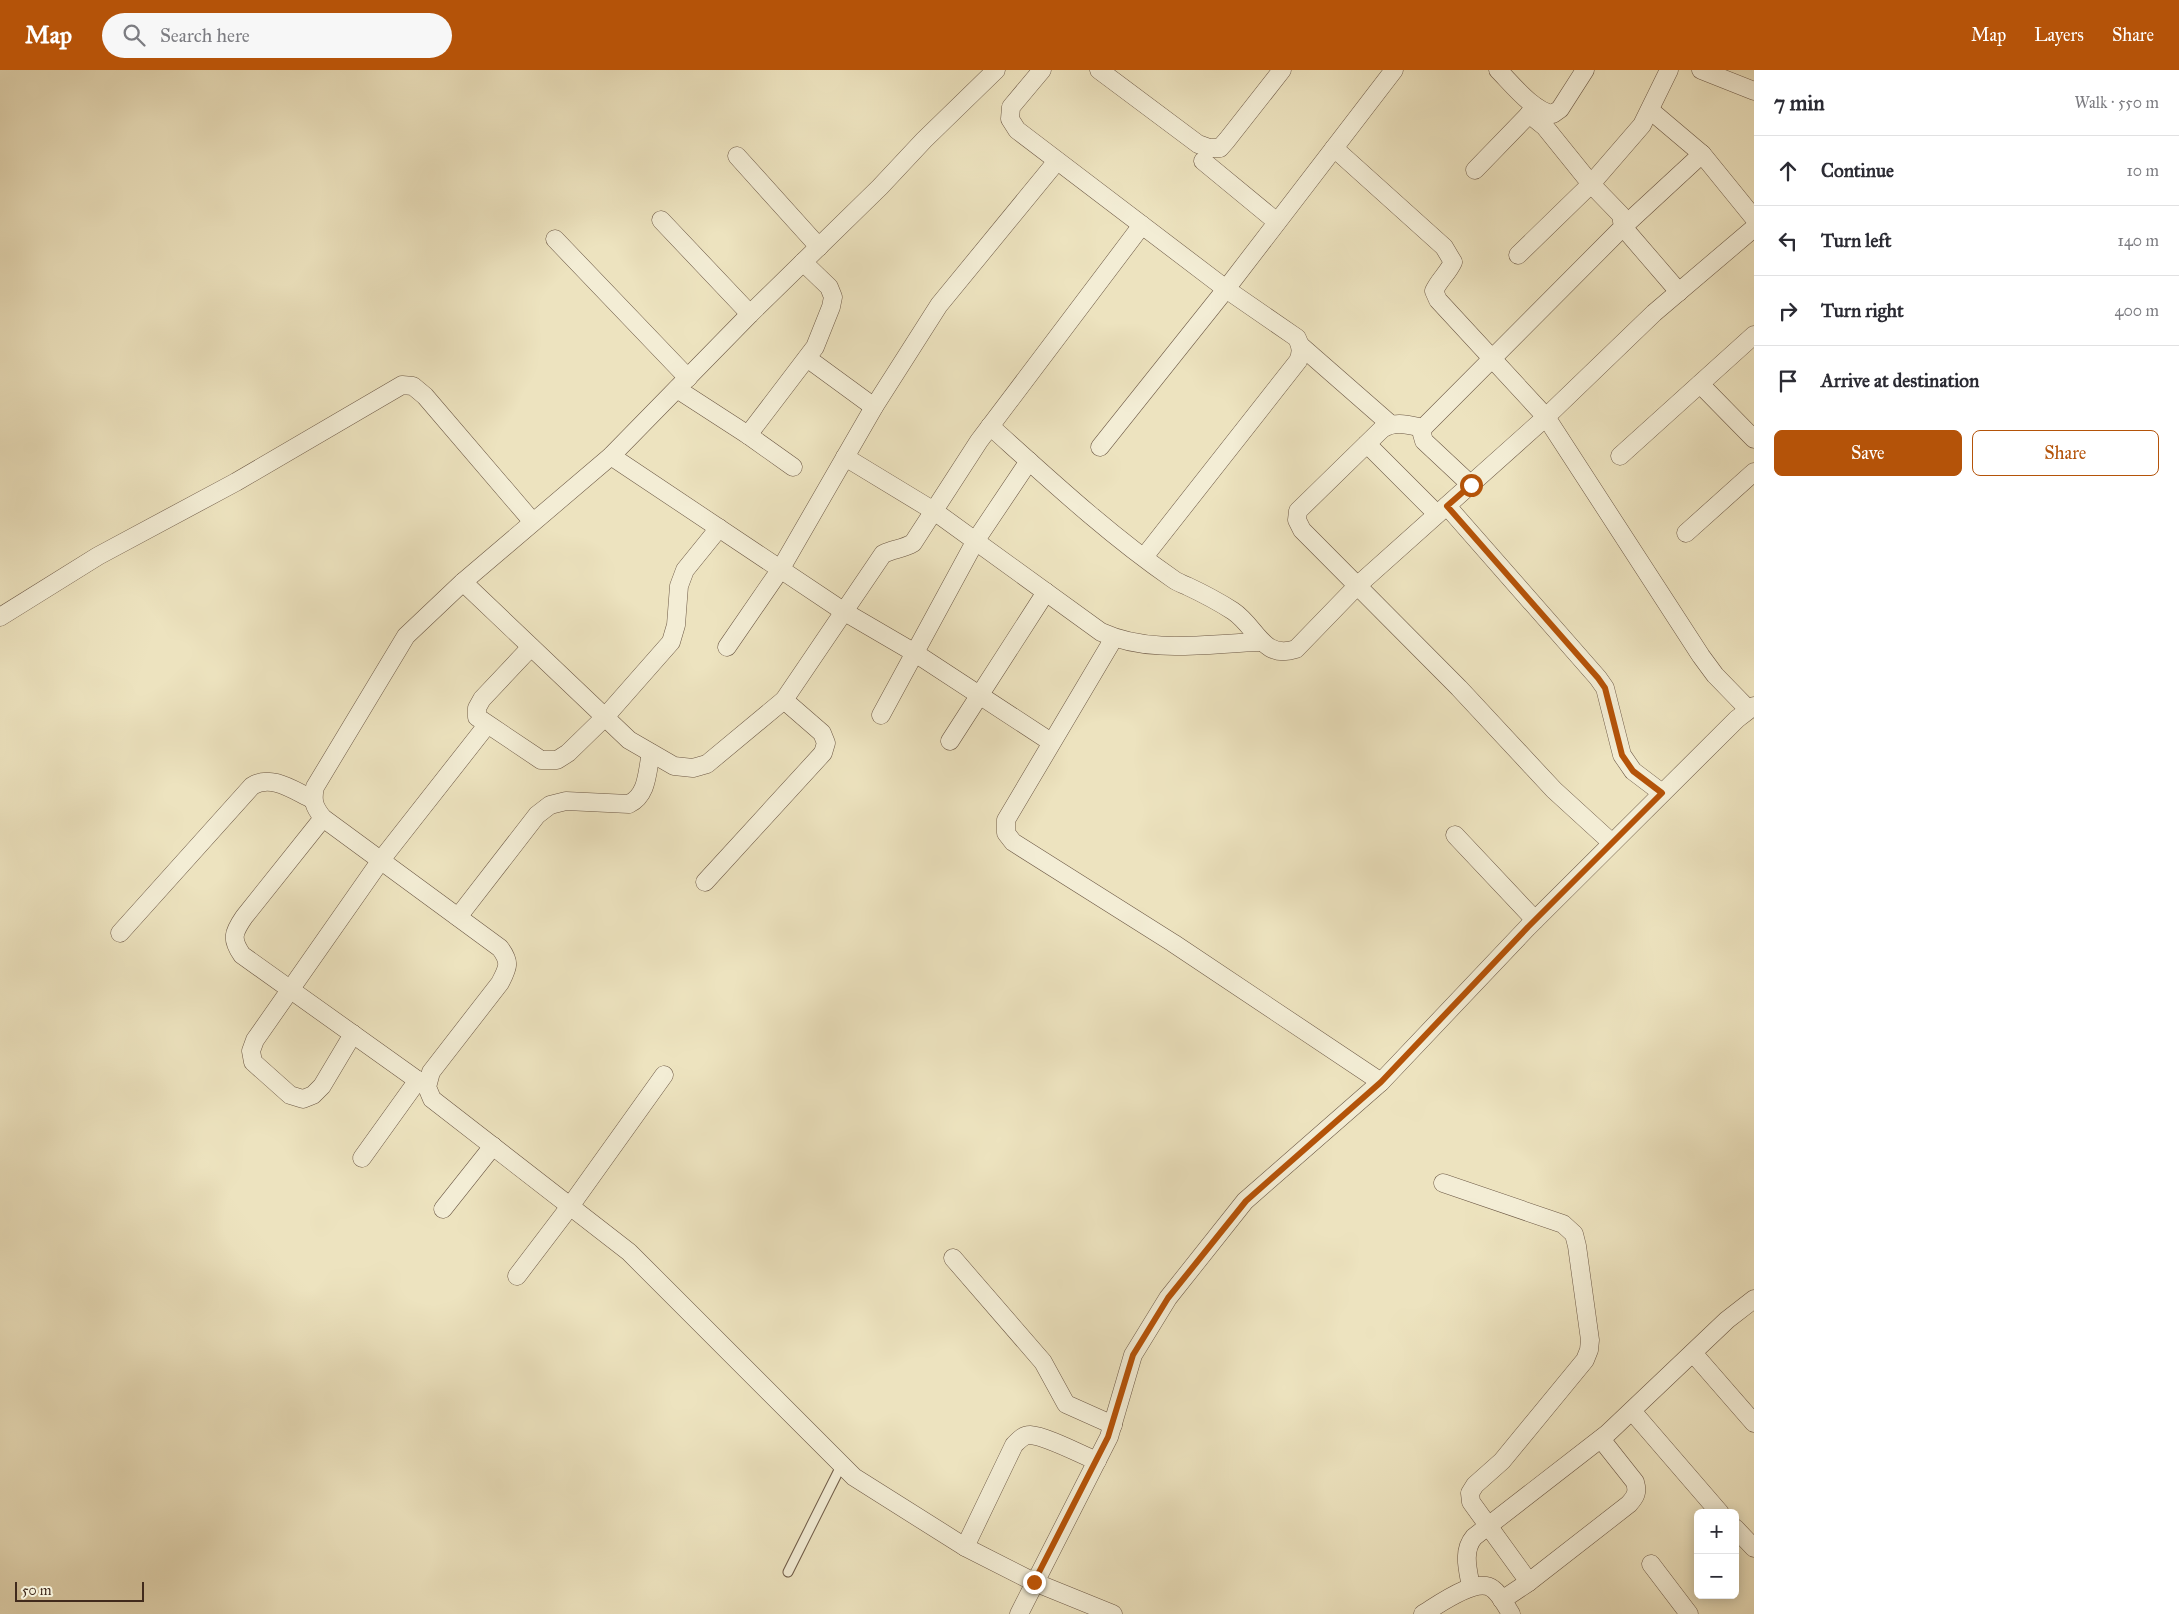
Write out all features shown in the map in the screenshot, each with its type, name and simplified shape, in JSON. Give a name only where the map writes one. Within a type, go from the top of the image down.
[{"type":"street","points":[[362,1158],[500,983],[507,969],[507,959],[500,948],[324,818],[315,808],[312,799],[315,787],[406,636],[462,582],[532,521],[612,456],[750,314],[996,70]]},
{"type":"street","points":[[1042,70],[1011,107],[1010,119],[1017,130],[1226,289],[1297,338],[1301,346],[1390,423],[1423,428]]},
{"type":"street","points":[[1099,70],[1198,144],[1210,148],[1220,148],[1282,70]]},
{"type":"street","points":[[1100,447],[1226,289],[1394,70]]},
{"type":"street","points":[[1498,70],[1591,184],[1621,215],[1623,227],[1679,292]]},
{"type":"street","points":[[1533,111],[1553,114],[1560,109],[1585,70]]},
{"type":"street","points":[[1518,255],[1591,184],[1642,125],[1669,70]]},
{"type":"street","points":[[1701,70],[1739,77],[1754,91]]},
{"type":"street","points":[[1650,110],[1702,154],[1754,218]]},
{"type":"street","points":[[1475,170],[1533,111]]},
{"type":"street","points":[[1019,1614],[1113,1425],[1133,1355],[1168,1298],[1246,1201],[1381,1082],[1535,920],[1662,793],[1751,708],[1715,675],[1701,656],[1546,416],[1438,300],[1434,291],[1438,282],[1449,270],[1453,262],[1444,247],[1334,148]]},
{"type":"street","points":[[1471,485],[1424,440],[1423,428],[1623,227],[1702,154]]},
{"type":"street","points":[[737,156],[819,247]]},
{"type":"street","points":[[727,647],[780,570],[874,407],[950,290],[1057,161]]},
{"type":"street","points":[[1204,161],[1277,222]]},
{"type":"street","points":[[660,220],[750,314]]},
{"type":"street","points":[[462,582],[630,740],[674,766],[693,768],[708,764],[784,700],[883,554],[913,543],[990,426],[1142,226]]},
{"type":"street","points":[[990,426],[1072,501],[1175,581],[1234,612],[1262,642],[1273,650],[1284,652],[1296,648],[1357,586],[1471,485],[1654,313],[1754,228]]},
{"type":"street","points":[[555,239],[682,384],[793,467]]},
{"type":"street","points":[[748,434],[815,347],[831,307],[833,297],[829,287],[803,262]]},
{"type":"street","points":[[1620,456],[1754,335]]},
{"type":"street","points":[[1144,557],[1298,361],[1301,346]]},
{"type":"street","points":[[807,358],[874,407]]},
{"type":"street","points":[[1700,384],[1754,439]]},
{"type":"street","points":[[0,617],[98,556],[236,482],[402,385],[414,386],[425,396],[532,521]]},
{"type":"street","points":[[1390,423],[1298,511],[1297,520],[1302,530],[1459,688],[1554,790],[1612,843]]},
{"type":"street","points":[[1366,444],[1442,510],[1598,678],[1605,688],[1626,764],[1662,793]]},
{"type":"street","points":[[612,456],[780,570],[843,611],[915,652],[1051,742]]},
{"type":"street","points":[[845,457],[934,511],[1101,632],[1114,638],[1171,647],[1262,642]]},
{"type":"street","points":[[881,716],[976,540],[1029,461]]},
{"type":"street","points":[[1686,533],[1754,472]]},
{"type":"street","points":[[531,647],[482,699],[477,708],[477,717],[541,760],[557,760],[568,753],[606,717],[672,642],[676,625],[679,586],[684,570],[719,528]]},
{"type":"street","points":[[950,741],[1046,592]]},
{"type":"street","points":[[1114,638],[1006,820],[1006,833],[1013,842],[1173,943],[1381,1082]]},
{"type":"street","points":[[705,882],[823,753],[826,743],[822,734],[784,700]]},
{"type":"street","points":[[353,1034],[317,1091],[303,1099],[290,1095],[253,1062],[251,1051],[255,1040],[381,860],[487,725]]},
{"type":"street","points":[[458,917],[537,815],[550,805],[566,801],[630,804],[638,800],[643,792],[651,753]]},
{"type":"street","points":[[120,933],[252,786],[261,780],[270,780],[312,799]]},
{"type":"street","points":[[324,818],[244,916],[235,930],[234,944],[242,956],[423,1083],[432,1099],[630,1252],[854,1477],[965,1547],[1034,1582],[1113,1614]]},
{"type":"street","points":[[1455,835],[1535,920]]},
{"type":"street","points":[[517,1276],[571,1205],[664,1075]]},
{"type":"street","points":[[443,1209],[492,1146]]},
{"type":"street","points":[[1443,1183],[1563,1224],[1574,1234],[1577,1246],[1590,1340],[1585,1360],[1502,1462],[1474,1485],[1470,1493],[1471,1502],[1529,1582]]},
{"type":"street","points":[[953,1258],[1043,1362],[1066,1404],[1113,1425]]},
{"type":"street","points":[[1471,1587],[1466,1554],[1468,1544],[1474,1537],[1601,1439],[1727,1320],[1754,1299]]},
{"type":"street","points":[[1693,1353],[1754,1423]]},
{"type":"street","points":[[1632,1411],[1717,1509]]},
{"type":"street","points":[[965,1547],[1014,1446],[1022,1437],[1029,1435],[1040,1438],[1096,1461]]},
{"type":"street","points":[[1423,1614],[1471,1587],[1486,1585],[1493,1589],[1506,1607],[1529,1582],[1629,1504],[1636,1496],[1635,1482],[1601,1439]]},
{"type":"street","points":[[1739,1532],[1754,1548]]},
{"type":"street","points":[[1651,1564],[1689,1614]]},
{"type":"lane","points":[[788,1572],[842,1464]]},
{"type":"route","points":[[1034,1582],[1108,1437],[1133,1355],[1168,1298],[1246,1201],[1381,1082],[1528,927],[1662,793],[1626,764],[1605,688],[1598,678],[1447,506],[1471,485]]}]
